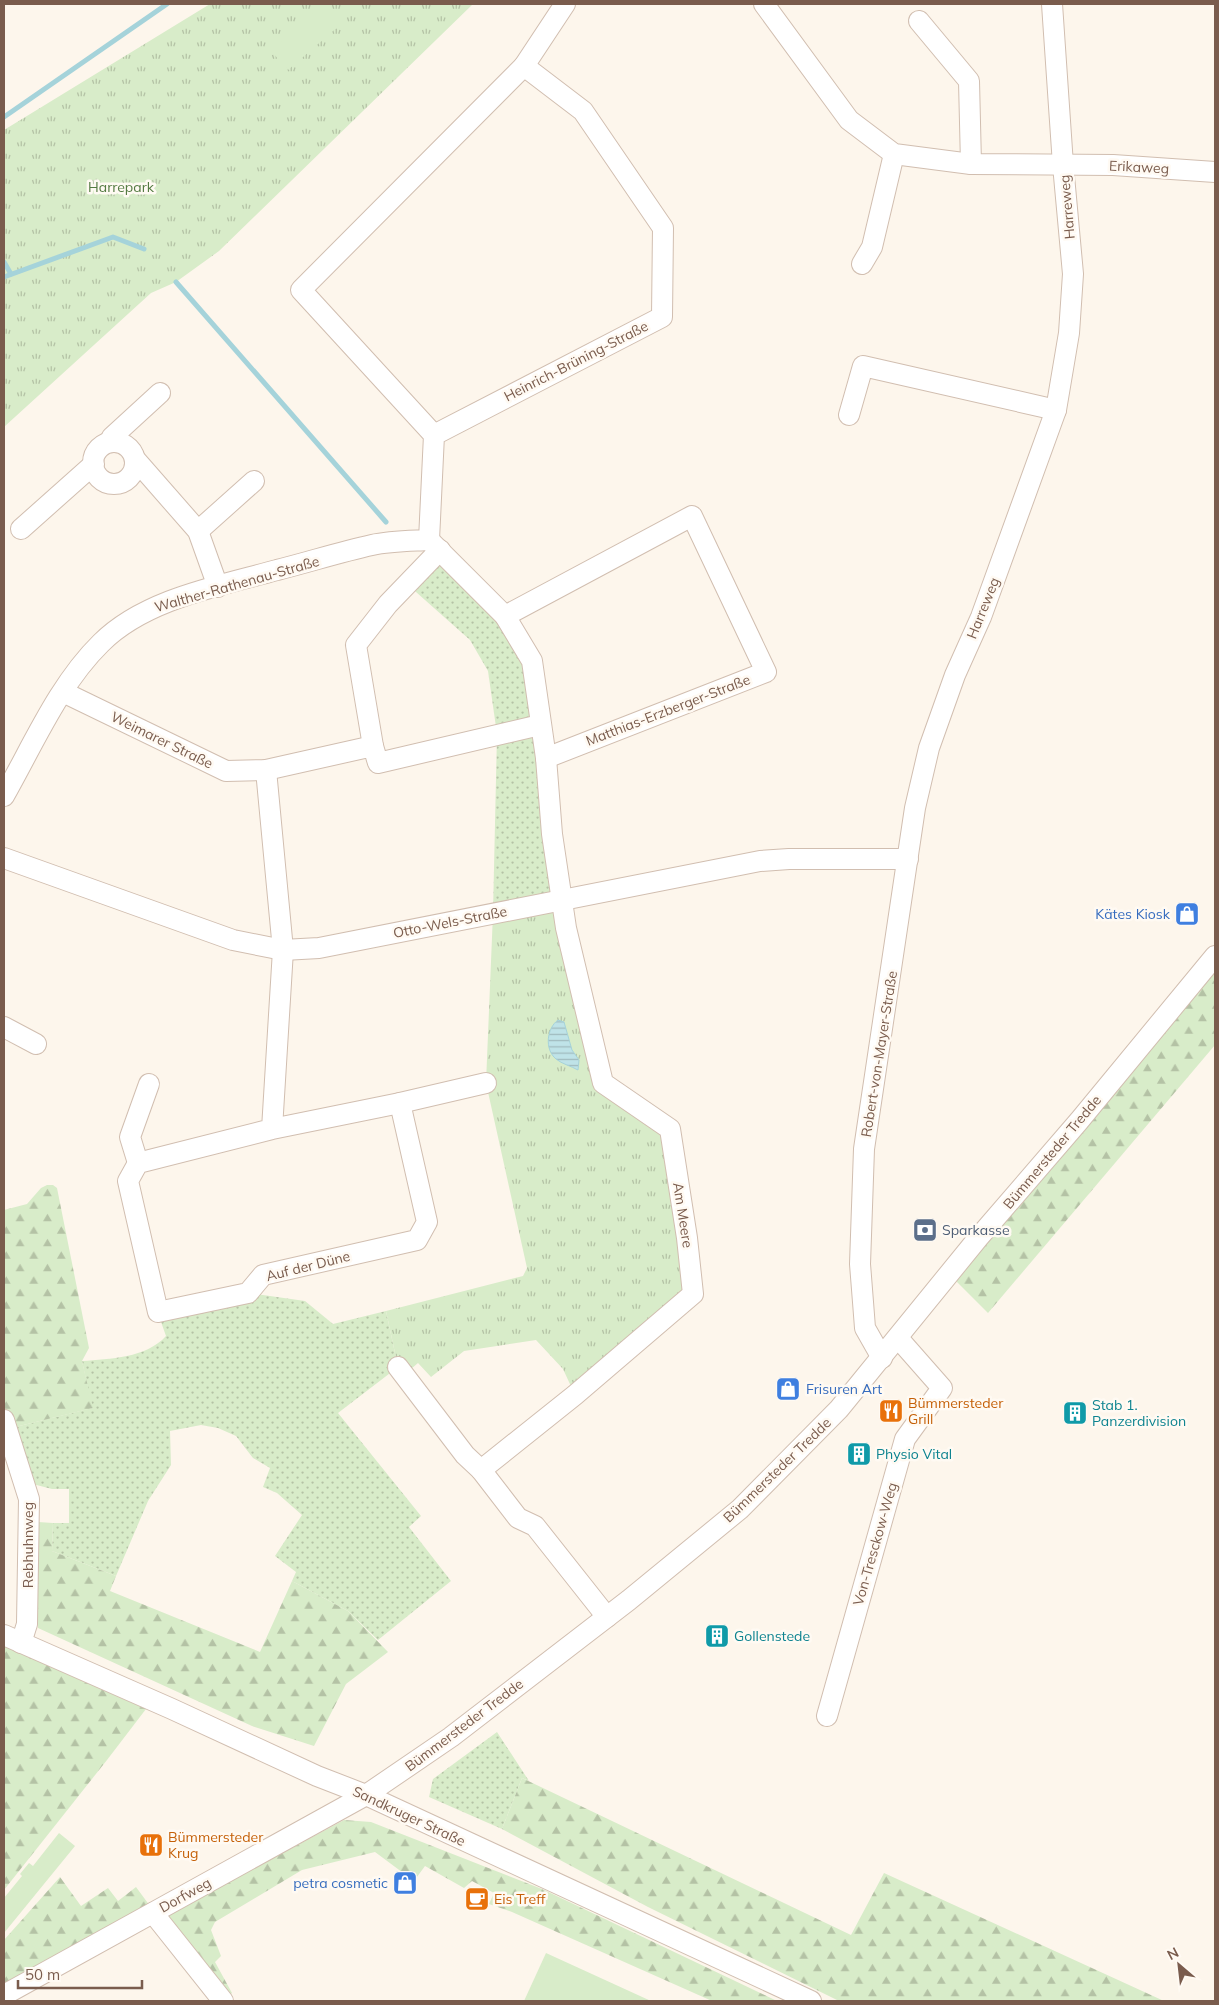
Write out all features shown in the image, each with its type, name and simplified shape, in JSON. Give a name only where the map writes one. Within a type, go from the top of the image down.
[{"type":"street","points":[[540,725],[378,763],[373,746],[356,644],[435,545],[434,435],[301,290],[524,66],[565,4]]},
{"type":"street","points":[[764,4],[849,120],[894,154],[872,247],[862,264]]},
{"type":"street","name":"Harreweg","points":[[928,748],[955,676],[981,617],[1056,410],[1069,333],[1073,274],[1063,165],[1052,4]]},
{"type":"street","points":[[919,22],[969,81],[971,164]]},
{"type":"street","name":"Heinrich-Brüning-Straße","points":[[434,435],[662,317],[663,228],[583,112],[524,66]]},
{"type":"street","name":"Erikaweg","points":[[894,154],[971,164],[1113,165],[1215,172]]},
{"type":"street","points":[[849,415],[863,366],[1056,410]]},
{"type":"street","points":[[112,442],[112,437],[160,393]]},
{"type":"street","points":[[135,458],[133,472],[124,482],[110,484],[98,477],[94,458],[101,447],[112,442],[125,445],[198,531],[218,586]]},
{"type":"street","points":[[21,530],[94,464]]},
{"type":"street","points":[[198,531],[254,481]]},
{"type":"street","name":"Matthias-Erzberger-Straße","points":[[505,616],[692,516],[766,672],[546,758]]},
{"type":"street","name":"Walther-Rathenau-Straße","points":[[4,796],[62,692],[82,663],[101,642],[122,625],[144,612],[218,586],[374,544],[435,545]]},
{"type":"street","points":[[435,545],[505,616],[532,661],[546,758],[552,834],[561,901]]},
{"type":"street","name":"Weimarer Straße","points":[[62,692],[226,771],[266,770],[373,746]]},
{"type":"street","name":"Robert-von-Mayer-Straße","points":[[882,1358],[865,1328],[860,1264],[864,1149],[915,808],[928,748]]},
{"type":"street","points":[[266,770],[283,950],[272,1129]]},
{"type":"street","name":"Otto-Wels-Straße","points":[[4,858],[233,940],[283,950],[319,948],[760,862],[789,859],[908,859]]},
{"type":"street","name":"Am Meere","points":[[481,1470],[582,1389],[693,1294],[687,1238],[670,1129],[603,1084],[561,901]]},
{"type":"street","name":"Bümmersteder Tredde","points":[[366,1795],[451,1737],[607,1617],[740,1509],[839,1409],[973,1244],[1079,1121],[1215,956]]},
{"type":"street","points":[[4,1027],[36,1044]]},
{"type":"street","points":[[149,1084],[130,1138],[138,1163],[272,1129],[486,1083]]},
{"type":"street","name":"Auf der Düne","points":[[138,1163],[128,1181],[158,1312],[248,1293],[263,1275],[417,1240],[427,1222],[400,1103]]},
{"type":"street","name":"Von-Tresckow-Weg","points":[[827,1716],[905,1439],[942,1388],[898,1338]]},
{"type":"street","points":[[398,1367],[465,1454],[481,1470],[518,1518],[535,1526],[607,1617]]},
{"type":"street","name":"Rebhuhnweg","points":[[4,1420],[29,1499],[27,1624],[13,1639]]},
{"type":"street","name":"Sandkruger Straße","points":[[13,1639],[172,1709],[317,1776],[366,1795],[811,2001]]},
{"type":"street","name":"Dorfweg","points":[[4,1995],[366,1795]]},
{"type":"street","points":[[153,1913],[223,2001]]},
{"type":"green space","name":"Harrepark","points":[[210,4],[473,4],[219,251],[176,282],[151,293],[4,427],[4,130]]},
{"type":"green space","points":[[323,4],[341,24],[288,70],[271,51]]},
{"type":"green space","points":[[440,550],[532,661],[561,901],[493,913],[497,734],[488,671],[470,640],[407,584]]},
{"type":"green space","points":[[561,901],[603,1083],[670,1129],[693,1294],[575,1395],[563,1369],[536,1340],[464,1351],[431,1377],[418,1363],[404,1375],[398,1367],[386,1311],[523,1276],[527,1268],[486,1083],[493,913]]},
{"type":"green space","points":[[1215,956],[1215,1045],[988,1313],[949,1274]]},
{"type":"green space","points":[[53,1185],[57,1188],[89,1348],[82,1361],[93,1408],[7,1429],[4,1419],[4,1210],[27,1204],[41,1188]]},
{"type":"green space","points":[[248,1293],[305,1301],[333,1324],[386,1311],[398,1367],[338,1413],[421,1516],[409,1527],[451,1581],[378,1640],[348,1611],[292,1581],[296,1572],[275,1556],[302,1515],[277,1493],[263,1487],[270,1468],[253,1458],[236,1436],[218,1428],[201,1425],[170,1431],[171,1465],[148,1501],[116,1576],[52,1551],[53,1523],[69,1523],[69,1489],[52,1489],[25,1482],[7,1429],[92,1408],[82,1361],[127,1356],[148,1349],[166,1336],[160,1319]]},
{"type":"green space","points":[[38,1522],[53,1523],[52,1551],[116,1576],[110,1591],[260,1652],[292,1581],[348,1611],[388,1652],[346,1684],[314,1746],[252,1726],[38,1628]]},
{"type":"green space","points":[[4,1646],[146,1709],[4,1890]]},
{"type":"green space","points":[[497,1732],[529,1781],[522,1778],[502,1829],[429,1797],[433,1779]]},
{"type":"green space","points":[[522,1778],[851,1935],[884,1873],[1164,2001],[839,2001],[648,1907],[502,1829]]},
{"type":"green space","points":[[344,1820],[371,1822],[542,1889],[777,2001],[712,2001],[512,1912],[489,1904],[494,1893],[472,1881],[464,1888],[425,1866],[414,1881],[375,1852],[302,1870],[215,1922],[211,1930],[221,1956],[215,1962],[232,1993],[223,2001],[168,1915]]},
{"type":"green space","points":[[59,1833],[75,1846],[4,1933],[4,1898],[22,1876],[20,1874],[29,1863],[33,1866]]},
{"type":"green space","points":[[60,1877],[81,1906],[108,1888],[118,1901],[136,1887],[150,1906],[4,1991],[4,1940]]},
{"type":"green space","points":[[546,1953],[651,2001],[524,2001]]},
{"type":"water","points":[[558,1020],[564,1022],[572,1050],[579,1060],[578,1070],[558,1061],[550,1050],[548,1044],[549,1033]]},
{"type":"waterway","points":[[4,117],[167,4]]},
{"type":"waterway","points":[[4,277],[113,237],[144,249]]},
{"type":"waterway","points":[[4,262],[11,274]]},
{"type":"waterway","points":[[176,282],[386,522]]},
{"type":"place","name":"Kätes Kiosk","points":[[1187,914]]},
{"type":"place","name":"Sparkasse","points":[[925,1230]]},
{"type":"place","name":"Frisuren Art","points":[[788,1389]]},
{"type":"place","name":"Bümmersteder Grill","points":[[891,1411]]},
{"type":"place","name":"Stab 1. Panzerdivision","points":[[1075,1413]]},
{"type":"place","name":"Physio Vital","points":[[859,1454]]},
{"type":"place","name":"Gollenstede","points":[[717,1636]]},
{"type":"place","name":"Bümmersteder Krug","points":[[151,1845]]},
{"type":"place","name":"petra cosmetic","points":[[405,1883]]},
{"type":"place","name":"Eis Treff","points":[[477,1899]]}]
